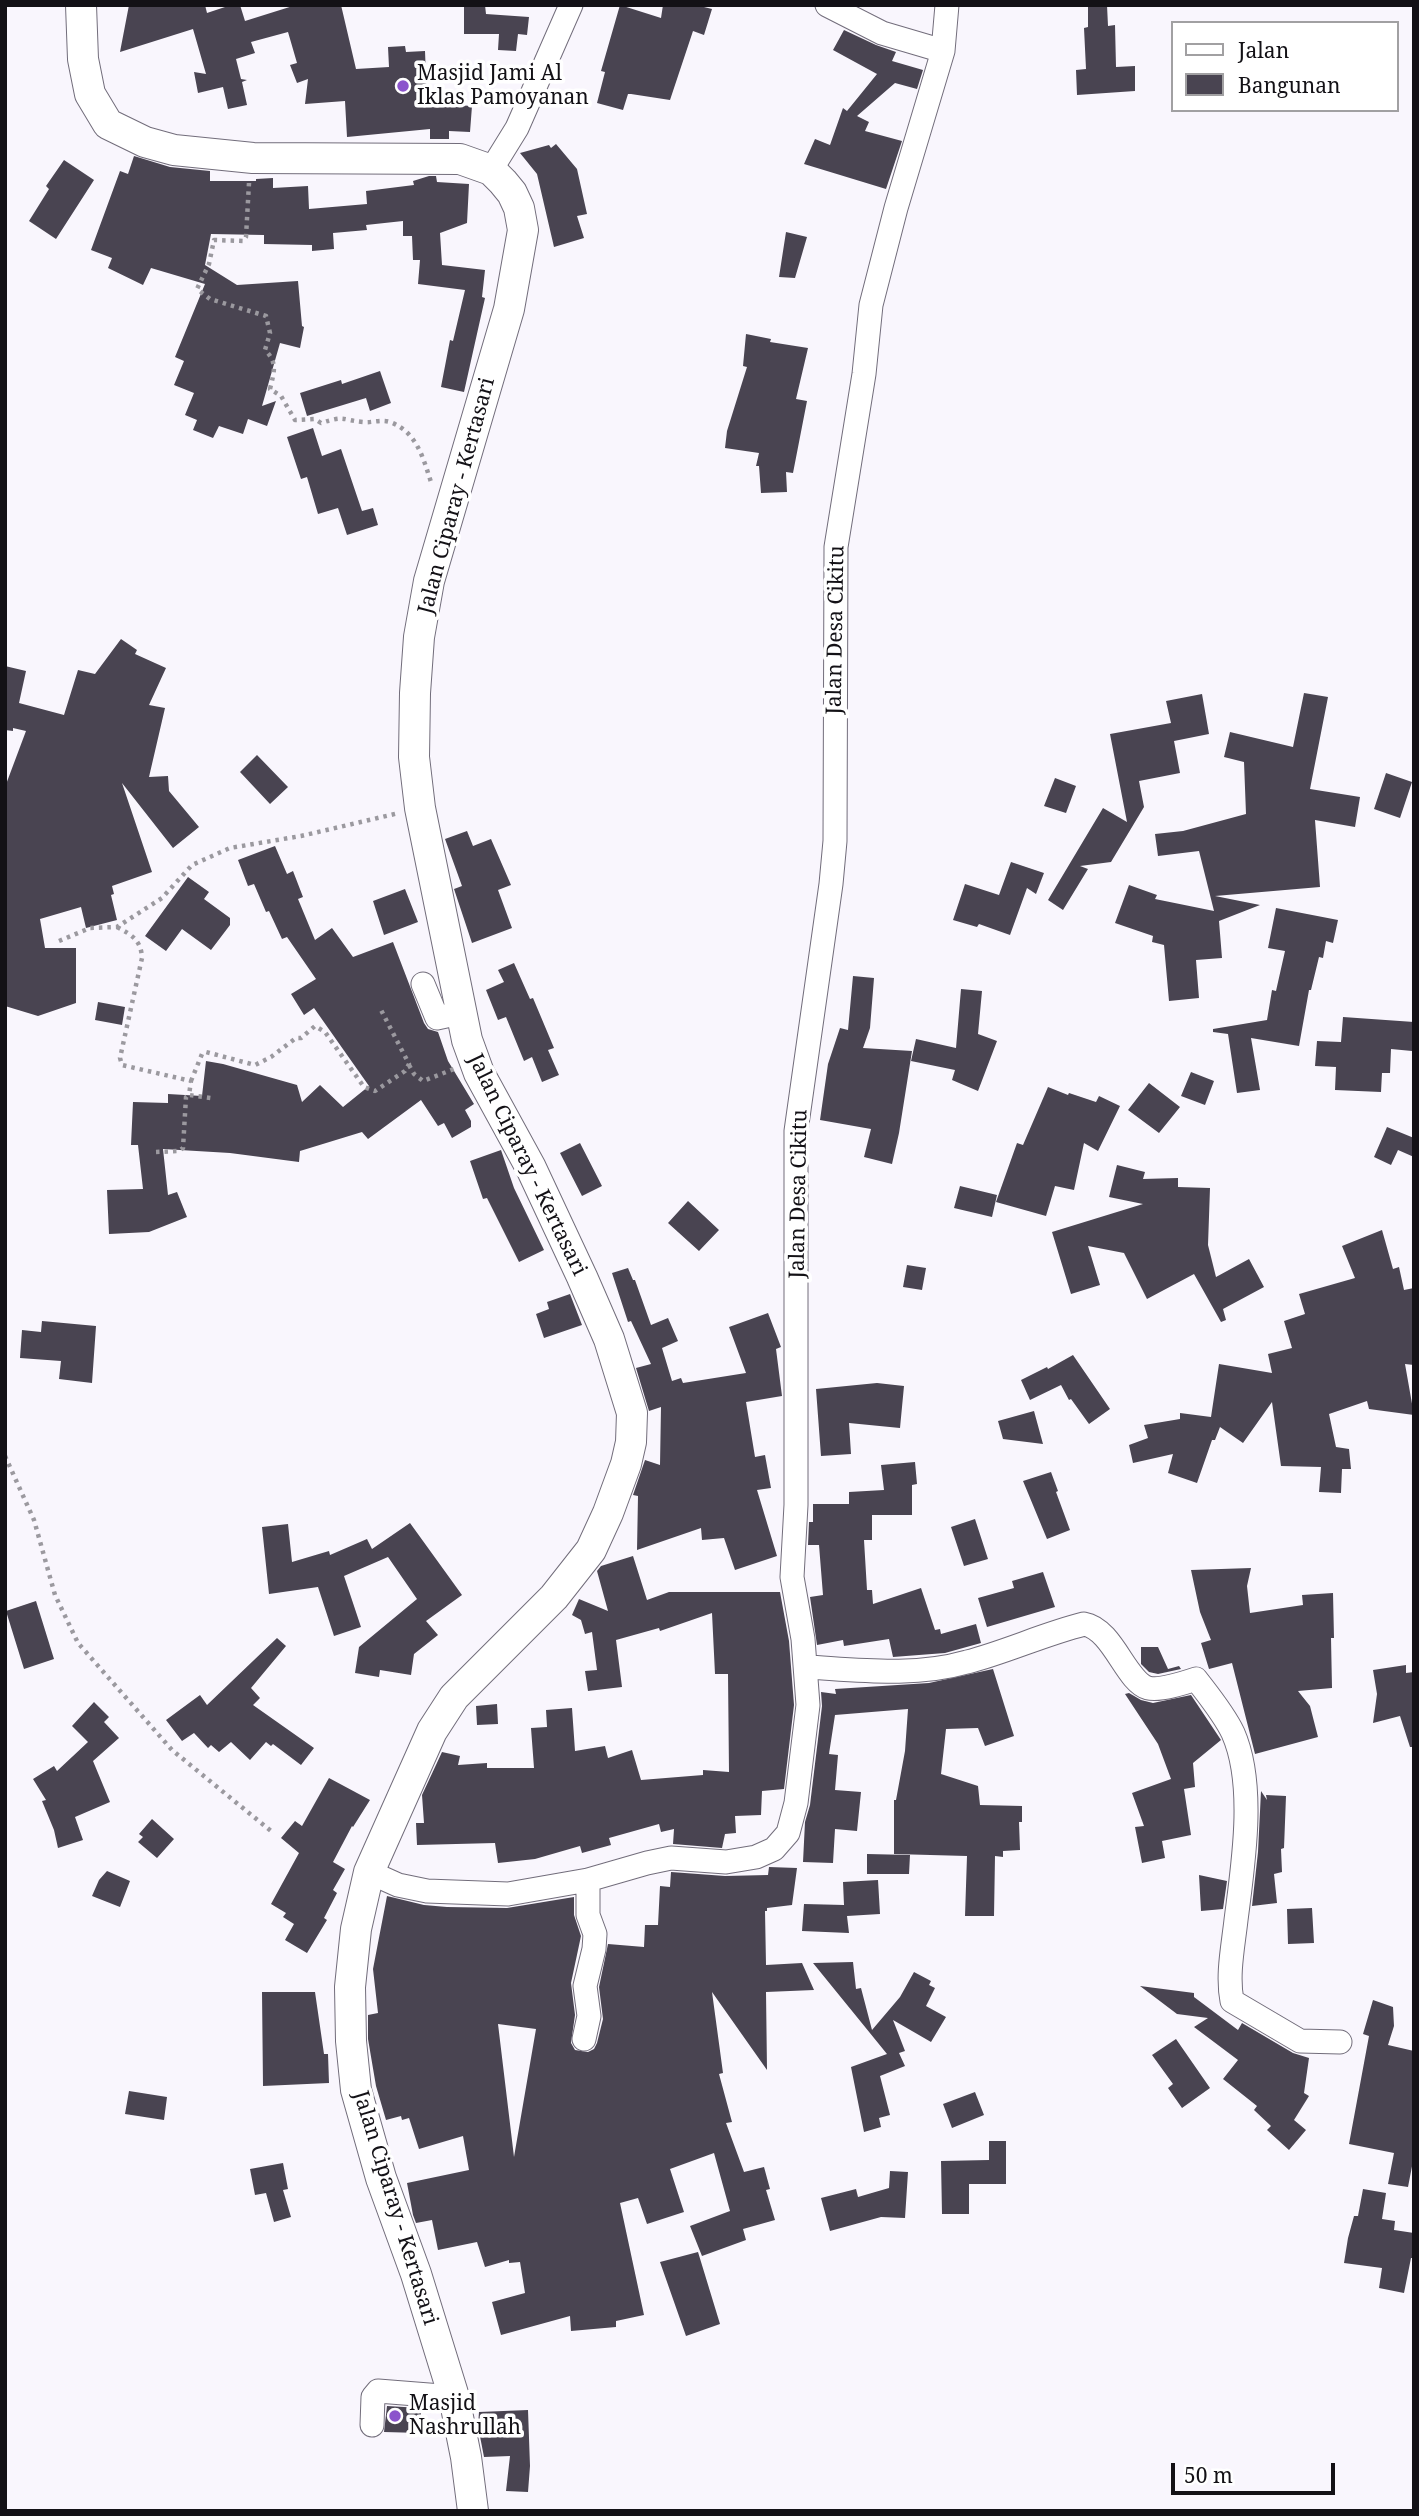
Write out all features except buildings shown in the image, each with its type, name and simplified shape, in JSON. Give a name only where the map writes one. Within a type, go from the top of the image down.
[{"type":"main road","points":[[82,5],[83,59],[90,94],[108,124],[145,142],[174,150],[253,158],[460,159],[491,170]]},
{"type":"main road","name":"Jalan Ciparay - Kertasari","points":[[473,2511],[454,2397],[416,2274],[381,2178],[356,2090],[351,2041],[350,1987],[356,1929],[369,1872],[432,1731],[454,1697],[554,1597],[591,1550],[626,1464],[631,1442],[632,1413],[609,1339],[531,1168],[479,1073],[460,1013],[420,808],[414,757],[413,723],[419,637],[429,581],[509,309],[523,230],[519,208],[512,193],[491,170]]},
{"type":"street","points":[[491,170],[517,128],[572,5]]},
{"type":"street","points":[[827,5],[882,33],[943,51]]},
{"type":"street","name":"Jalan Desa Cikitu","points":[[369,1872],[398,1885],[417,1889],[464,1894],[508,1894],[588,1880],[671,1858],[726,1862],[757,1857],[774,1849],[788,1833],[796,1803],[808,1705],[807,1667],[792,1577],[796,1492],[796,1131],[835,841],[836,547],[864,374],[871,305],[896,208],[943,51],[947,5]]},
{"type":"street","points":[[423,984],[438,1018],[460,1013]]},
{"type":"street","points":[[807,1667],[884,1672],[945,1667],[1084,1624],[1093,1625],[1120,1655],[1138,1681],[1148,1688],[1172,1686],[1196,1679],[1232,1732],[1242,1760],[1246,1787],[1231,1967],[1232,2001],[1300,2041],[1340,2042]]},
{"type":"street","points":[[584,2039],[589,2016],[585,1986],[594,1949],[594,1934],[588,1915],[588,1880]]},
{"type":"street","points":[[372,2425],[373,2397],[378,2391],[454,2397]]},
{"type":"path","points":[[253,158],[247,194],[246,237],[243,241],[234,242],[214,240],[209,264],[197,289],[210,299],[266,316],[270,333],[265,349],[276,367],[270,388],[281,396],[295,420],[315,419],[321,423],[340,417],[364,422],[389,421],[418,444],[432,484]]},
{"type":"path","points":[[59,941],[90,928],[117,927],[162,898],[192,865],[230,848],[301,836],[420,808]]},
{"type":"path","points":[[117,927],[140,944],[142,958],[120,1058],[122,1065],[191,1081]]},
{"type":"path","points":[[380,1008],[414,1074],[423,1081],[444,1073]]},
{"type":"path","points":[[156,1152],[179,1151],[183,1148],[186,1097],[189,1095],[191,1081],[202,1054],[206,1052],[255,1065],[271,1057],[296,1038],[301,1038],[315,1026],[325,1032],[364,1087],[375,1091],[405,1071],[409,1065]]},
{"type":"path","points":[[189,1095],[211,1098]]},
{"type":"path","points":[[5,1455],[34,1520],[55,1595],[78,1643],[172,1750],[271,1831]]},
{"type":"place","name":"Masjid Jami Al Iklas Pamoyanan","points":[[403,86]]},
{"type":"place","name":"Masjid Nashrullah","points":[[395,2416]]}]
